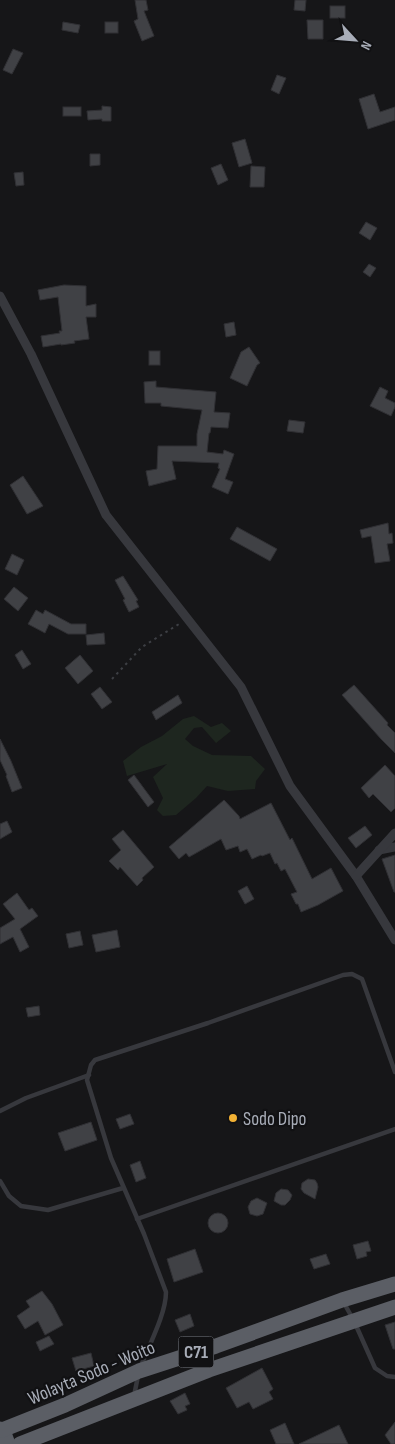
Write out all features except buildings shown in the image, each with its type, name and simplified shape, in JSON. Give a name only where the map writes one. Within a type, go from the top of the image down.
[{"type":"highway","name":"Wolayta Sodo - Woito","points":[[1,1429],[65,1405],[139,1371],[216,1346],[342,1300],[395,1284]]},
{"type":"highway","name":"Wolayta Sodo - Woito","points":[[20,1444],[209,1370],[395,1307]]},
{"type":"highway","points":[[1,1429],[8,1444]]},
{"type":"street","points":[[0,296],[31,354],[106,515],[241,687],[290,786],[356,876],[395,940]]},
{"type":"street","points":[[356,876],[395,833]]},
{"type":"street","points":[[380,850],[395,847]]},
{"type":"lane","points":[[133,1399],[139,1371],[166,1302],[166,1292],[144,1234],[111,1158],[87,1080],[95,1060],[208,1023],[343,975],[352,974],[362,979],[395,1072]]},
{"type":"lane","points":[[0,1111],[26,1098],[89,1075]]},
{"type":"lane","points":[[137,1219],[395,1128]]},
{"type":"lane","points":[[0,1181],[9,1196],[21,1206],[48,1210],[123,1188]]},
{"type":"lane","points":[[342,1300],[354,1321],[375,1368],[387,1376],[395,1377]]},
{"type":"path","points":[[112,679],[142,647],[188,619]]},
{"type":"shaded area","points":[[194,716],[211,727],[222,723],[231,731],[216,743],[202,727],[194,728],[185,739],[193,746],[212,755],[251,756],[265,769],[256,781],[255,789],[228,791],[207,786],[176,815],[163,816],[157,810],[163,798],[153,777],[167,764],[127,776],[123,761],[141,747],[162,736],[183,719]]},
{"type":"place","name":"Sodo Dipo","points":[[233,1118]]}]
